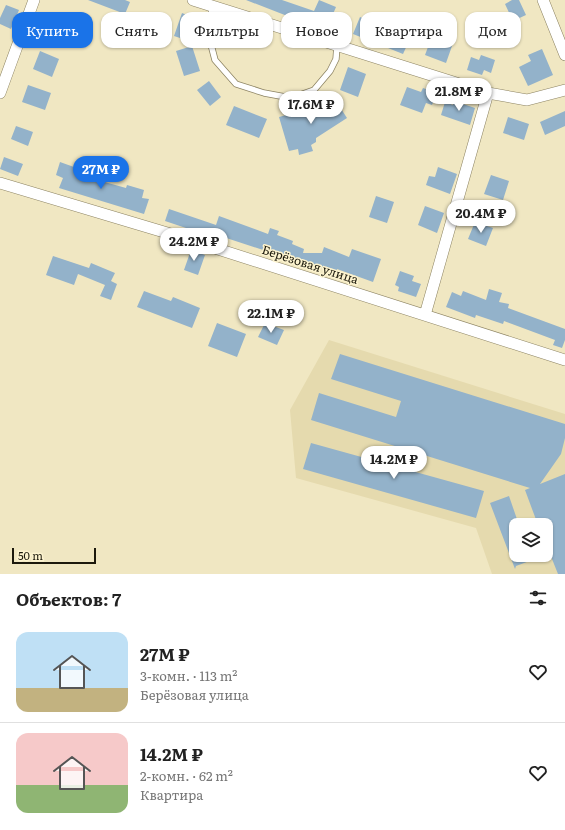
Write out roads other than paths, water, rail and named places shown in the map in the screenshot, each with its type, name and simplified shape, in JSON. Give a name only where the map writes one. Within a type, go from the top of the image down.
[{"type":"street","points":[[0,94],[34,0]]},
{"type":"street","points":[[193,0],[281,28]]},
{"type":"street","points":[[543,0],[565,55]]},
{"type":"street","points":[[346,48],[488,93],[527,100],[565,90]]},
{"type":"street","points":[[425,315],[488,93]]},
{"type":"street","name":"Берёзовая улица","points":[[0,182],[565,360]]},
{"type":"lane","points":[[212,6],[209,37],[215,60],[236,84],[264,93],[291,98],[314,90],[330,71],[336,59],[337,48]]}]
